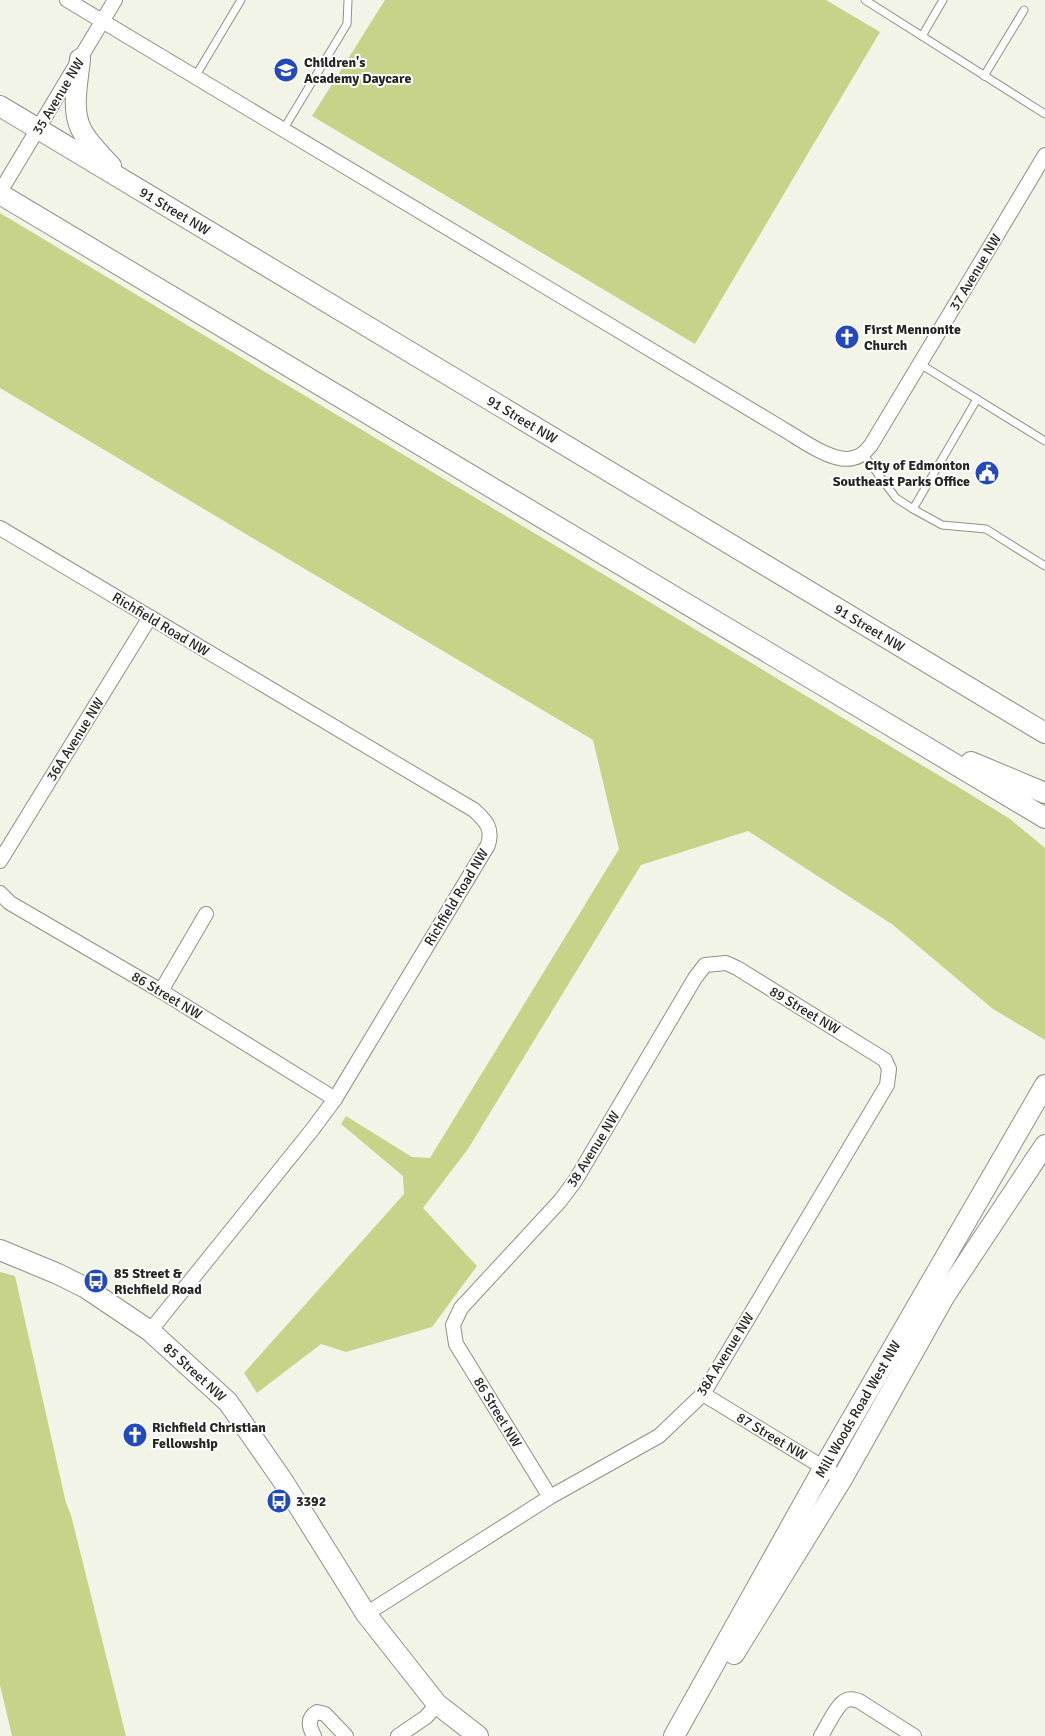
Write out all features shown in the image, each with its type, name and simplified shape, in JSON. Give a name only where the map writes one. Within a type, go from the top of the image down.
[{"type":"main road","points":[[80,59],[76,94],[78,118],[82,130],[88,140],[122,179]]},
{"type":"main road","name":"91 Street NW","points":[[0,106],[1045,733]]},
{"type":"main road","points":[[0,193],[1045,818]]},
{"type":"main road","points":[[865,712],[982,767],[1045,793]]},
{"type":"main road","points":[[1020,803],[1045,834]]},
{"type":"main road","name":"Mill Woods Road West NW","points":[[676,1736],[824,1466],[1045,1085]]},
{"type":"main road","name":"Mill Woods Road West NW","points":[[676,1736],[715,1685],[842,1479],[944,1297],[1045,1145]]},
{"type":"main road","name":"85 Street NW","points":[[0,1250],[86,1288],[150,1331],[228,1402],[283,1481],[366,1614],[437,1704],[478,1736]]},
{"type":"street","points":[[67,0],[822,452],[836,457],[857,457]]},
{"type":"street","name":"35 Avenue NW","points":[[0,193],[115,0]]},
{"type":"street","name":"37 Avenue NW","points":[[857,457],[871,445],[1045,156]]},
{"type":"street","name":"Richfield Road NW","points":[[0,528],[474,810],[484,818],[490,836],[488,845],[335,1099],[150,1331]]},
{"type":"street","name":"36A Avenue NW","points":[[0,861],[150,617]]},
{"type":"street","name":"86 Street NW","points":[[0,893],[10,903],[161,990],[335,1099]]},
{"type":"street","points":[[161,990],[206,914]]},
{"type":"street","name":"89 Street NW","points":[[714,964],[726,963],[737,968],[878,1054],[885,1060],[889,1069]]},
{"type":"street","name":"38 Avenue NW","points":[[453,1325],[461,1308],[476,1290],[560,1201],[575,1181],[695,978],[705,965],[714,964]]},
{"type":"street","name":"38A Avenue NW","points":[[366,1614],[550,1497],[658,1436],[702,1394],[887,1084],[889,1069]]},
{"type":"street","name":"86 Street NW","points":[[453,1325],[456,1344],[550,1497]]},
{"type":"street","name":"87 Street NW","points":[[702,1394],[824,1466],[842,1479]]},
{"type":"street","points":[[821,1736],[838,1707],[847,1700],[852,1699],[914,1736]]},
{"type":"street","points":[[398,1736],[426,1717],[437,1704]]},
{"type":"street","points":[[314,1736],[310,1720],[312,1715],[317,1712],[325,1714],[346,1736]]},
{"type":"lane","points":[[196,77],[241,0]]},
{"type":"lane","points":[[283,130],[347,24],[348,0]]},
{"type":"lane","points":[[865,0],[1045,114]]},
{"type":"lane","points":[[922,36],[943,0]]},
{"type":"lane","points":[[984,76],[1024,10]]},
{"type":"lane","points":[[920,364],[1045,441]]},
{"type":"lane","points":[[913,509],[977,399]]},
{"type":"lane","points":[[857,457],[896,498],[913,509],[942,525],[986,529],[1045,566]]},
{"type":"green space","points":[[385,0],[826,0],[880,32],[695,344],[312,116]]},
{"type":"green space","points":[[0,213],[1010,819],[1045,848],[1045,1040],[993,1009],[893,925],[748,831],[641,865],[468,1149],[423,1208],[477,1266],[432,1327],[346,1352],[321,1344],[257,1393],[244,1373],[404,1194],[403,1176],[341,1124],[346,1116],[412,1157],[430,1158],[619,849],[593,740],[0,388]]},
{"type":"green space","points":[[0,1272],[15,1276],[66,1503],[71,1515],[126,1736],[12,1736],[0,1685]]},
{"type":"place","name":"Children's Academy Daycare","points":[[286,70]]},
{"type":"place","name":"First Mennonite Church","points":[[847,337]]},
{"type":"place","name":"City of Edmonton Southeast Parks Office","points":[[987,473]]},
{"type":"place","name":"85 Street & Richfield Road","points":[[96,1281]]},
{"type":"place","name":"Richfield Christian Fellowship","points":[[135,1435]]},
{"type":"place","name":"3392","points":[[279,1501]]}]
